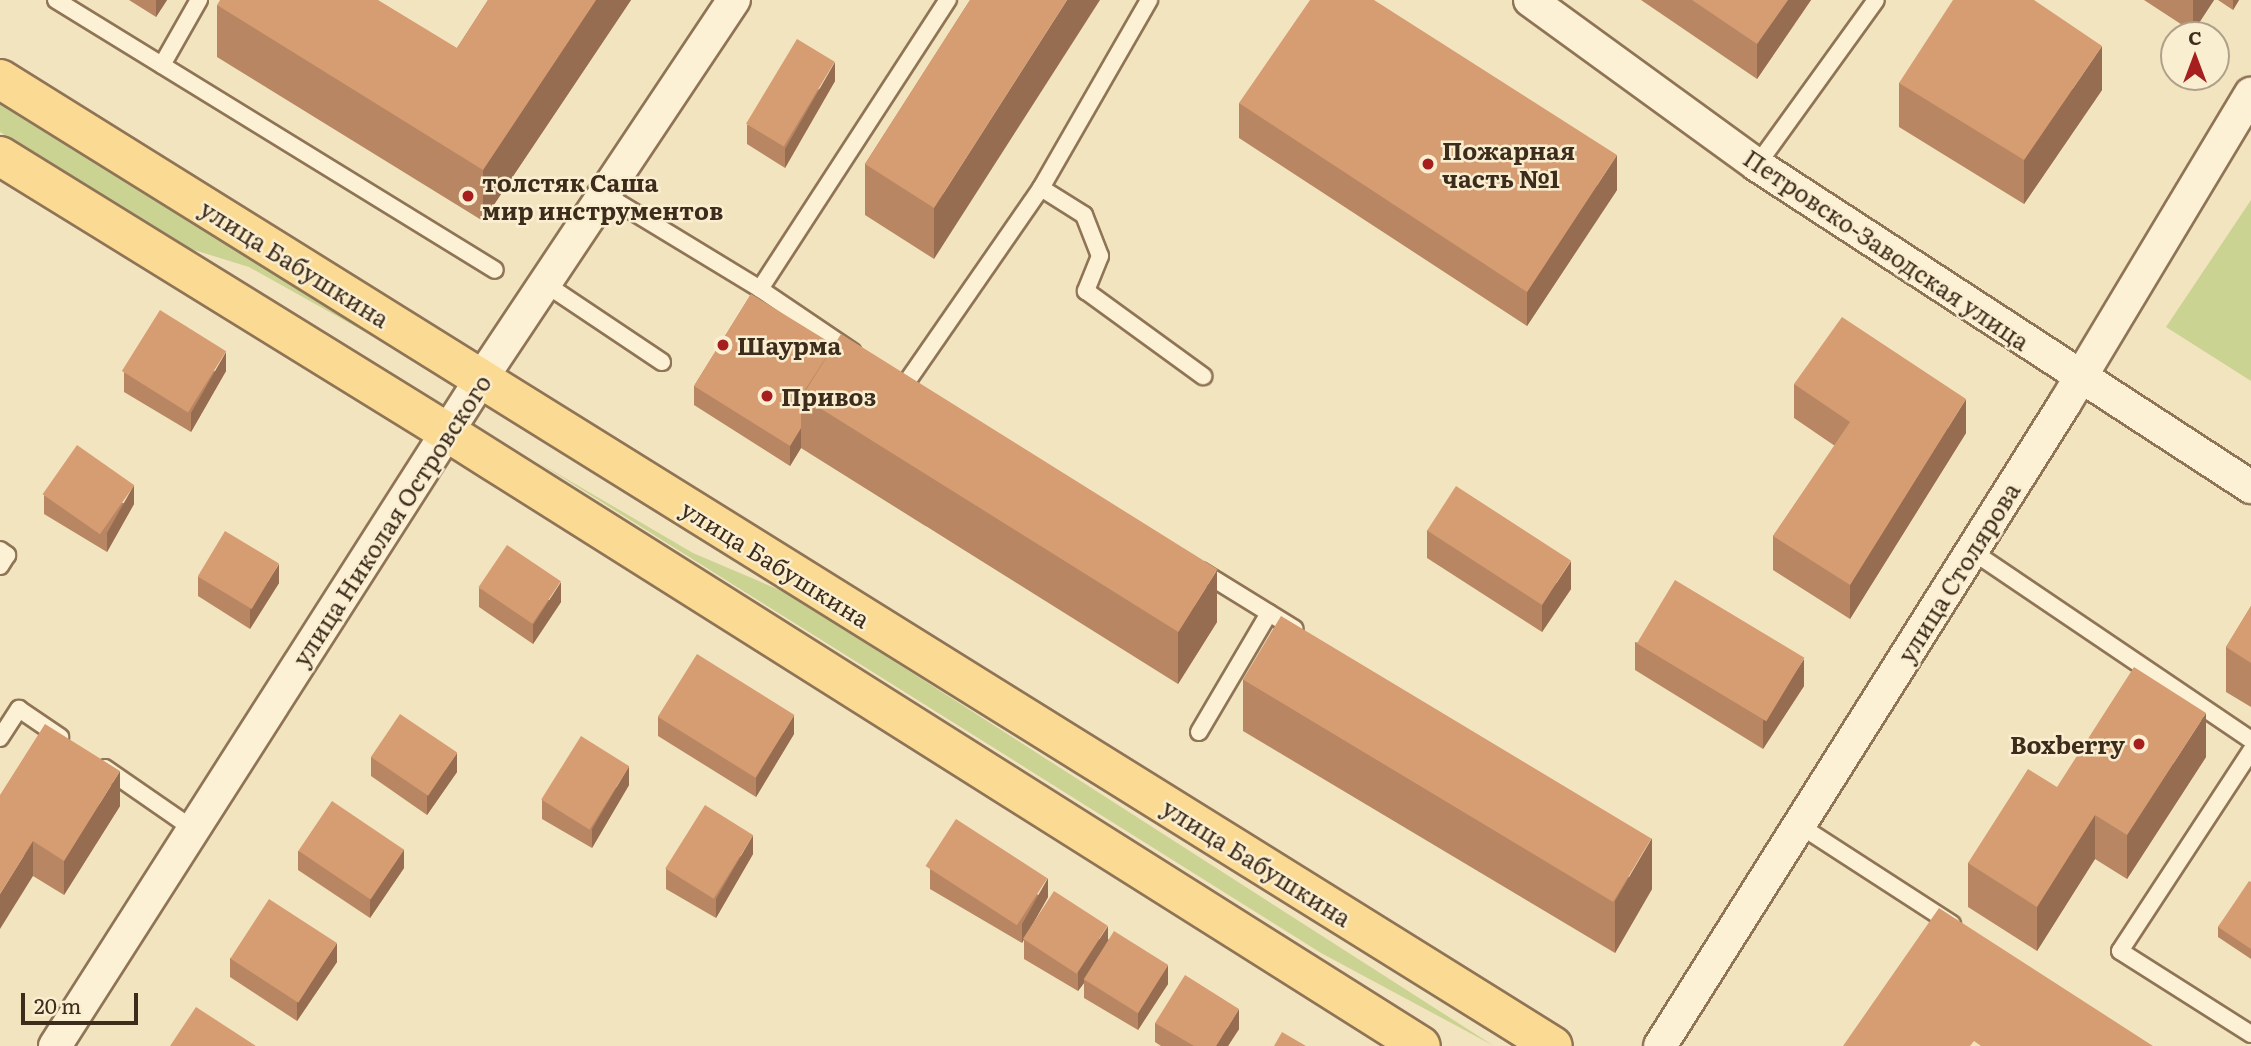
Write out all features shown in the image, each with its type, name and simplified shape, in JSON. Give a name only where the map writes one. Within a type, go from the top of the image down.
[{"type":"main road","name":"улица Бабушкина","points":[[0,79],[1553,1046]]},
{"type":"main road","points":[[0,156],[447,432],[1421,1046]]},
{"type":"street","name":"улица Николая Островского","points":[[55,1046],[481,379],[734,0]]},
{"type":"street","name":"Петровско-Заводская улица","points":[[1530,0],[1757,165],[2080,379],[2251,487]]},
{"type":"street","name":"улица Столярова","points":[[1660,1046],[2080,379],[2251,94]]},
{"type":"lane","points":[[56,0],[495,271]]},
{"type":"lane","points":[[162,65],[200,0]]},
{"type":"lane","points":[[760,289],[948,0]]},
{"type":"lane","points":[[904,386],[1041,188],[1149,0]]},
{"type":"lane","points":[[1757,165],[1876,0]]},
{"type":"lane","points":[[1041,188],[1084,215],[1100,256],[1086,291],[1203,376]]},
{"type":"lane","points":[[604,194],[760,289],[871,364]]},
{"type":"lane","points":[[544,284],[662,362]]},
{"type":"lane","points":[[0,551],[7,555],[0,566]]},
{"type":"lane","points":[[1972,551],[2251,740]]},
{"type":"lane","points":[[1186,562],[1304,635]]},
{"type":"lane","points":[[1199,732],[1269,613]]},
{"type":"lane","points":[[0,738],[19,709],[193,829]]},
{"type":"lane","points":[[2251,751],[2120,951],[2251,1034]]},
{"type":"lane","points":[[1799,825],[1967,933]]},
{"type":"green space","points":[[0,101],[401,352],[249,267],[178,245],[0,132]]},
{"type":"green space","points":[[2251,200],[2251,381],[2166,327]]},
{"type":"green space","points":[[536,461],[693,553],[789,594],[1494,1046],[1321,953]]},
{"type":"building","points":[[220,0],[378,0],[457,48],[488,0],[596,0],[483,170],[217,5]]},
{"type":"building","points":[[970,0],[1067,0],[934,208],[865,164]]},
{"type":"building","name":"Пожарная часть №1","points":[[1310,0],[1374,0],[1617,155],[1527,292],[1239,103]]},
{"type":"building","points":[[1692,0],[1788,0],[1757,44]]},
{"type":"building","points":[[1953,0],[2034,0],[2102,46],[2024,160],[1899,83]]},
{"type":"building","points":[[797,39],[835,62],[784,147],[746,124]]},
{"type":"building","name":"Привоз","points":[[751,294],[834,345],[801,396],[801,428],[790,446],[694,386]]},
{"type":"building","points":[[160,310],[226,351],[188,412],[122,371]]},
{"type":"building","points":[[1842,317],[1966,399],[1850,585],[1773,536],[1850,422],[1794,384]]},
{"type":"building","points":[[841,334],[1218,569],[1178,632],[802,397]]},
{"type":"building","points":[[77,445],[134,485],[100,534],[43,494]]},
{"type":"building","points":[[1456,486],[1571,561],[1542,605],[1427,530]]},
{"type":"building","points":[[225,531],[279,563],[252,609],[198,576]]},
{"type":"building","points":[[507,545],[561,581],[532,624],[478,587]]},
{"type":"building","points":[[1675,580],[1804,658],[1766,721],[1637,643]]},
{"type":"building","points":[[2251,606],[2251,663],[2226,647]]},
{"type":"building","points":[[1281,616],[1651,838],[1613,902],[1243,679]]},
{"type":"building","points":[[697,654],[795,715],[755,778],[658,717]]},
{"type":"building","points":[[2134,667],[2206,713],[2127,835],[2095,815],[2037,907],[1968,863],[2028,769],[2057,787]]},
{"type":"building","points":[[400,714],[457,753],[428,796],[371,757]]},
{"type":"building","points":[[45,724],[120,771],[64,861],[33,841],[0,894],[0,795]]},
{"type":"building","points":[[581,736],[629,766],[590,830],[541,800]]},
{"type":"building","points":[[332,801],[404,850],[371,899],[298,851]]},
{"type":"building","points":[[705,805],[753,835],[714,899],[665,869]]},
{"type":"building","points":[[956,819],[1047,878],[1017,925],[926,866]]},
{"type":"building","points":[[2249,881],[2251,882],[2251,949],[2218,927]]},
{"type":"building","points":[[1054,891],[1108,926],[1077,974],[1023,939]]},
{"type":"building","points":[[269,899],[337,943],[298,1003],[230,959]]},
{"type":"building","points":[[1939,908],[2153,1046],[1981,1046],[1974,1041],[1970,1046],[1843,1046]]},
{"type":"building","points":[[1114,931],[1168,965],[1138,1013],[1084,979]]},
{"type":"building","points":[[1185,975],[1239,1009],[1216,1046],[1194,1046],[1155,1023]]},
{"type":"building","points":[[196,1007],[256,1046],[170,1046]]},
{"type":"building","points":[[1282,1032],[1306,1046],[1274,1046]]},
{"type":"place","name":"Пожарная часть №1","points":[[1428,164]]},
{"type":"place","name":"толстяк Саша мир инструментов","points":[[468,196]]},
{"type":"place","name":"Шаурма","points":[[723,345]]},
{"type":"place","name":"Привоз","points":[[767,396]]},
{"type":"place","name":"Boxberry","points":[[2139,744]]}]
